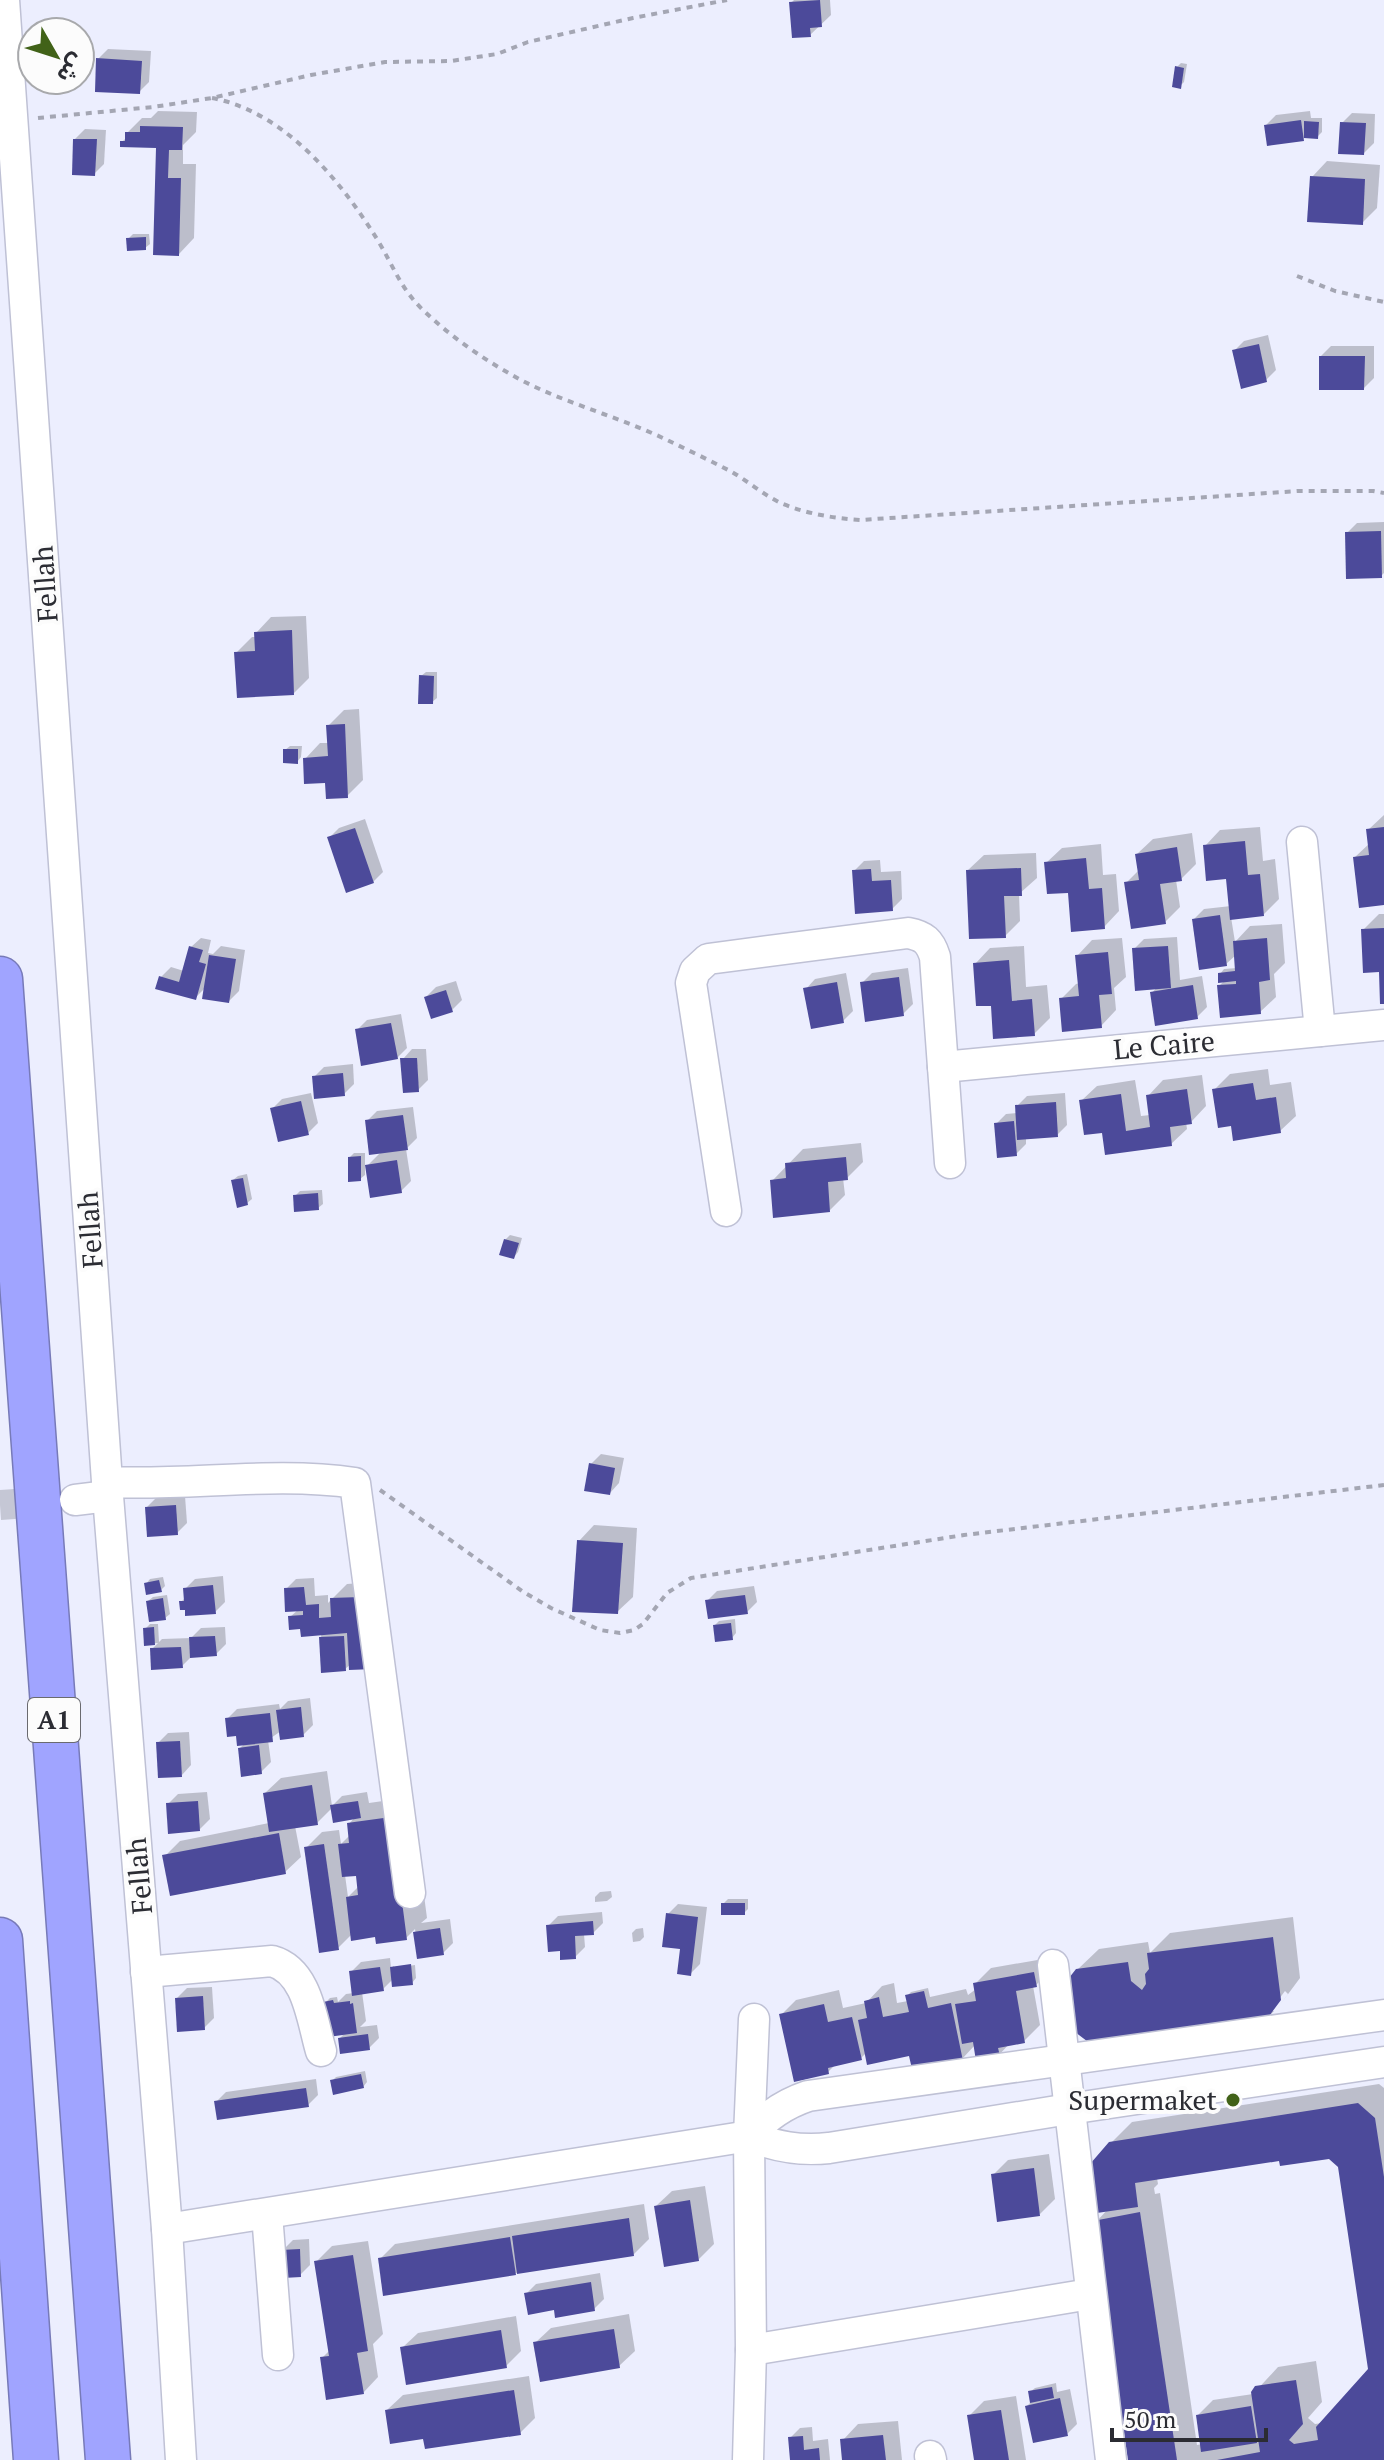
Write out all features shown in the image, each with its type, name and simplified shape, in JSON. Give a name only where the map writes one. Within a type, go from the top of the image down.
[{"type":"highway","name":"A1","points":[[0,979],[108,2460]]},
{"type":"highway","points":[[0,1940],[36,2460]]},
{"type":"street","name":"Fellah","points":[[4,0],[108,1489],[167,2229],[181,2460]]},
{"type":"street","points":[[1302,842],[1320,1031]]},
{"type":"street","points":[[726,1211],[691,983],[695,971],[708,959],[908,933],[927,940],[935,957],[950,1163]]},
{"type":"street","name":"Le Caire","points":[[943,1067],[1384,1025]]},
{"type":"street","points":[[75,1500],[108,1489],[175,1484],[297,1478],[355,1483],[410,1893]]},
{"type":"street","points":[[146,1972],[272,1961],[282,1964],[298,1980],[321,2051]]},
{"type":"street","points":[[1053,1965],[1111,2460]]},
{"type":"street","points":[[749,2136],[775,2111],[808,2096],[1384,2015]]},
{"type":"street","points":[[748,2460],[751,2350],[749,2136],[754,2019]]},
{"type":"street","points":[[167,2229],[749,2136],[780,2147],[813,2150],[1384,2062]]},
{"type":"street","points":[[267,2214],[278,2355]]},
{"type":"street","points":[[751,2350],[1090,2294]]},
{"type":"path","points":[[12,120],[153,107],[212,98],[385,62],[451,61],[497,54],[528,42],[727,0]]},
{"type":"path","points":[[212,98],[230,101],[261,114],[316,158],[363,218],[405,290],[447,333],[469,349],[522,380],[666,439],[733,473],[781,503],[832,518],[860,520],[1298,491],[1384,493]]},
{"type":"path","points":[[1297,276],[1335,291],[1384,302]]},
{"type":"path","points":[[355,1483],[364,1483],[386,1493],[522,1591],[551,1608],[600,1630],[620,1633],[643,1624],[667,1593],[691,1578],[964,1535],[1384,1485]]},
{"type":"building","points":[[820,0],[822,27],[810,28],[811,37],[792,38],[789,2]]},
{"type":"building","points":[[96,58],[142,61],[140,94],[96,92]]},
{"type":"building","points":[[1175,66],[1184,68],[1181,89],[1172,87]]},
{"type":"building","points":[[1301,120],[1304,141],[1267,146],[1264,125]]},
{"type":"building","points":[[1304,121],[1319,122],[1318,139],[1304,138]]},
{"type":"building","points":[[1340,122],[1366,123],[1364,155],[1338,154]]},
{"type":"building","points":[[140,126],[183,127],[182,150],[169,150],[168,178],[181,178],[179,256],[153,255],[156,148],[120,147],[120,141],[125,141],[125,132],[140,132]]},
{"type":"building","points":[[73,139],[97,139],[95,176],[72,175]]},
{"type":"building","points":[[1310,176],[1365,179],[1363,225],[1307,222]]},
{"type":"building","points":[[146,237],[146,250],[127,251],[126,238]]},
{"type":"building","points":[[1259,344],[1267,382],[1241,389],[1232,350]]},
{"type":"building","points":[[1319,356],[1365,356],[1364,390],[1319,390]]},
{"type":"building","points":[[1381,531],[1382,578],[1346,579],[1345,532]]},
{"type":"building","points":[[292,630],[294,695],[237,698],[234,652],[255,651],[254,632]]},
{"type":"building","points":[[419,675],[434,676],[433,704],[418,704]]},
{"type":"building","points":[[345,724],[348,798],[326,799],[325,783],[304,784],[303,758],[328,756],[326,725]]},
{"type":"building","points":[[283,749],[298,749],[298,764],[283,763]]},
{"type":"building","points":[[1384,827],[1384,905],[1359,908],[1353,857],[1369,855],[1366,829]]},
{"type":"building","points":[[355,828],[374,883],[346,893],[327,837]]},
{"type":"building","points":[[1245,841],[1248,875],[1260,874],[1264,916],[1230,920],[1226,879],[1206,881],[1203,845]]},
{"type":"building","points":[[1177,847],[1182,881],[1160,884],[1166,924],[1131,929],[1124,882],[1139,880],[1135,854]]},
{"type":"building","points":[[1086,858],[1089,889],[1102,888],[1105,929],[1071,932],[1068,893],[1047,894],[1044,862]]},
{"type":"building","points":[[1021,868],[1022,896],[1004,896],[1006,938],[969,939],[966,870]]},
{"type":"building","points":[[871,869],[872,881],[891,880],[893,911],[855,914],[852,870]]},
{"type":"building","points":[[1220,915],[1227,966],[1199,970],[1192,919]]},
{"type":"building","points":[[1384,928],[1384,1004],[1380,1004],[1379,972],[1363,973],[1361,929]]},
{"type":"building","points":[[1267,938],[1270,980],[1259,982],[1261,1014],[1220,1018],[1217,985],[1236,984],[1236,981],[1218,983],[1218,973],[1235,971],[1233,941]]},
{"type":"building","points":[[189,946],[203,950],[199,962],[206,964],[196,1000],[155,989],[159,976],[179,982]]},
{"type":"building","points":[[1168,946],[1171,988],[1135,991],[1132,948]]},
{"type":"building","points":[[1108,952],[1112,994],[1099,995],[1102,1028],[1062,1032],[1059,998],[1079,996],[1075,955]]},
{"type":"building","points":[[209,955],[236,959],[229,1003],[202,999]]},
{"type":"building","points":[[1009,960],[1012,1001],[1032,999],[1035,1036],[993,1039],[991,1006],[976,1006],[973,963]]},
{"type":"building","points":[[899,977],[904,1016],[865,1022],[860,982]]},
{"type":"building","points":[[837,982],[844,1023],[811,1029],[803,988]]},
{"type":"building","points":[[1193,985],[1198,1019],[1155,1026],[1150,992]]},
{"type":"building","points":[[446,990],[453,1012],[431,1019],[424,997]]},
{"type":"building","points":[[391,1023],[398,1059],[361,1066],[355,1029]]},
{"type":"building","points":[[400,1058],[417,1058],[419,1092],[403,1093]]},
{"type":"building","points":[[343,1073],[345,1096],[314,1099],[312,1076]]},
{"type":"building","points":[[1253,1083],[1256,1100],[1276,1097],[1281,1133],[1233,1141],[1231,1126],[1218,1128],[1212,1089]]},
{"type":"building","points":[[1187,1089],[1192,1124],[1170,1127],[1172,1146],[1105,1155],[1102,1133],[1084,1135],[1079,1100],[1121,1094],[1126,1131],[1150,1127],[1146,1095]]},
{"type":"building","points":[[301,1101],[309,1135],[278,1142],[270,1108]]},
{"type":"building","points":[[1056,1102],[1058,1137],[1017,1140],[1015,1105]]},
{"type":"building","points":[[403,1115],[408,1150],[369,1155],[365,1120]]},
{"type":"building","points":[[1014,1121],[1017,1156],[997,1158],[994,1123]]},
{"type":"building","points":[[361,1156],[361,1181],[348,1182],[348,1157]]},
{"type":"building","points":[[846,1157],[848,1180],[828,1182],[830,1212],[773,1218],[770,1180],[786,1178],[785,1163]]},
{"type":"building","points":[[397,1160],[402,1193],[370,1198],[365,1165]]},
{"type":"building","points":[[243,1178],[248,1205],[237,1208],[231,1180]]},
{"type":"building","points":[[318,1193],[319,1210],[294,1212],[293,1195]]},
{"type":"building","points":[[504,1239],[519,1243],[514,1259],[499,1255]]},
{"type":"building","points":[[589,1463],[615,1468],[610,1495],[584,1491]]},
{"type":"building","points":[[176,1505],[178,1535],[147,1537],[145,1507]]},
{"type":"building","points":[[577,1540],[623,1543],[618,1614],[572,1612]]},
{"type":"building","points":[[159,1580],[162,1592],[146,1595],[144,1583]]},
{"type":"building","points":[[213,1585],[216,1614],[185,1616],[185,1610],[180,1610],[179,1601],[184,1601],[183,1588]]},
{"type":"building","points":[[304,1587],[306,1605],[319,1604],[319,1618],[331,1617],[330,1598],[361,1597],[374,1669],[349,1670],[347,1633],[301,1637],[300,1629],[289,1630],[288,1616],[303,1615],[303,1611],[285,1612],[284,1588]]},
{"type":"building","points":[[745,1595],[748,1614],[708,1619],[705,1600]]},
{"type":"building","points":[[163,1598],[166,1620],[149,1622],[146,1601]]},
{"type":"building","points":[[731,1623],[733,1640],[715,1642],[713,1625]]},
{"type":"building","points":[[154,1627],[155,1645],[144,1646],[143,1628]]},
{"type":"building","points":[[215,1636],[217,1656],[190,1658],[189,1637]]},
{"type":"building","points":[[344,1636],[346,1671],[321,1673],[319,1637]]},
{"type":"building","points":[[181,1647],[183,1668],[151,1670],[150,1648]]},
{"type":"building","points":[[301,1707],[304,1737],[280,1740],[276,1710]]},
{"type":"building","points":[[270,1713],[273,1742],[237,1746],[236,1736],[227,1737],[225,1718]]},
{"type":"building","points":[[180,1741],[182,1777],[158,1778],[156,1742]]},
{"type":"building","points":[[259,1745],[262,1774],[241,1777],[238,1748]]},
{"type":"building","points":[[312,1785],[318,1825],[269,1832],[263,1793]]},
{"type":"building","points":[[198,1801],[200,1831],[168,1834],[166,1803]]},
{"type":"building","points":[[358,1801],[361,1818],[333,1823],[330,1805]]},
{"type":"building","points":[[391,1817],[407,1940],[376,1944],[375,1937],[351,1941],[346,1897],[358,1895],[356,1876],[342,1877],[338,1844],[349,1843],[347,1823]]},
{"type":"building","points":[[279,1833],[286,1874],[170,1896],[162,1855]]},
{"type":"building","points":[[324,1844],[339,1950],[319,1953],[304,1847]]},
{"type":"building","points":[[721,1903],[745,1903],[745,1915],[721,1915]]},
{"type":"building","points":[[666,1913],[698,1917],[691,1976],[677,1974],[680,1949],[662,1947]]},
{"type":"building","points":[[593,1921],[594,1935],[575,1936],[576,1959],[560,1960],[560,1951],[548,1952],[546,1925]]},
{"type":"building","points":[[440,1928],[444,1955],[417,1959],[413,1932]]},
{"type":"building","points":[[1273,1937],[1281,2000],[1258,2031],[1100,2051],[1075,2032],[1069,1978],[1076,1969],[1128,1962],[1131,1981],[1142,1990],[1149,1969],[1147,1953]]},
{"type":"building","points":[[411,1964],[413,1985],[392,1987],[390,1967]]},
{"type":"building","points":[[380,1967],[384,1991],[352,1996],[349,1971]]},
{"type":"building","points":[[1034,1972],[1037,1987],[1016,1991],[1025,2043],[998,2048],[1000,2056],[976,2061],[973,2042],[962,2044],[955,2004],[976,2001],[973,1983]]},
{"type":"building","points":[[924,1991],[928,2008],[951,2003],[963,2061],[912,2069],[909,2056],[867,2065],[858,2020],[867,2018],[864,2001],[879,1997],[883,2017],[909,2012],[905,1995]]},
{"type":"building","points":[[203,1996],[205,2030],[177,2032],[175,1998]]},
{"type":"building","points":[[333,2000],[334,2003],[353,2003],[357,2033],[328,2037],[323,2002]]},
{"type":"building","points":[[824,2004],[828,2022],[852,2017],[862,2060],[828,2068],[829,2074],[794,2082],[779,2014]]},
{"type":"building","points":[[368,2034],[370,2050],[340,2054],[338,2038]]},
{"type":"building","points":[[361,2074],[364,2088],[333,2095],[330,2080]]},
{"type":"building","points":[[306,2088],[309,2107],[217,2120],[214,2101]]},
{"type":"building","points":[[1358,2103],[1375,2118],[1384,2177],[1384,2460],[1217,2460],[1260,2452],[1251,2392],[1255,2386],[1296,2380],[1303,2424],[1289,2440],[1294,2444],[1318,2440],[1316,2427],[1368,2369],[1338,2167],[1329,2159],[1280,2166],[1279,2161],[1135,2183],[1138,2207],[1090,2214],[1084,2171],[1109,2142]]},
{"type":"building","points":[[1034,2168],[1040,2216],[997,2222],[991,2174]]},
{"type":"building","points":[[690,2200],[699,2261],[664,2267],[654,2206]]},
{"type":"building","points":[[1140,2212],[1177,2460],[1128,2460],[1093,2221]]},
{"type":"building","points":[[629,2218],[634,2256],[517,2274],[512,2236]]},
{"type":"building","points":[[510,2237],[516,2275],[383,2296],[378,2258]]},
{"type":"building","points":[[300,2249],[301,2277],[283,2278],[281,2250]]},
{"type":"building","points":[[353,2255],[368,2351],[357,2353],[364,2394],[326,2400],[320,2357],[329,2356],[314,2261]]},
{"type":"building","points":[[591,2282],[595,2311],[555,2318],[554,2310],[528,2315],[524,2293]]},
{"type":"building","points":[[614,2329],[620,2368],[540,2382],[533,2342]]},
{"type":"building","points":[[501,2330],[507,2368],[406,2385],[400,2347]]},
{"type":"building","points":[[1052,2387],[1054,2398],[1030,2403],[1028,2391]]},
{"type":"building","points":[[514,2390],[521,2435],[425,2449],[423,2439],[390,2444],[385,2410]]},
{"type":"building","points":[[1060,2398],[1068,2436],[1033,2443],[1025,2406]]},
{"type":"building","points":[[1251,2406],[1257,2443],[1201,2452],[1196,2415]]},
{"type":"building","points":[[1001,2410],[1009,2460],[974,2460],[967,2415]]},
{"type":"building","points":[[883,2435],[886,2460],[842,2460],[840,2439]]},
{"type":"building","points":[[803,2436],[804,2450],[819,2448],[820,2460],[790,2460],[788,2437]]},
{"type":"tunnel","points":[[0,1505],[57,1501]]},
{"type":"place","name":"Supermaket","points":[[1233,2100]]}]
